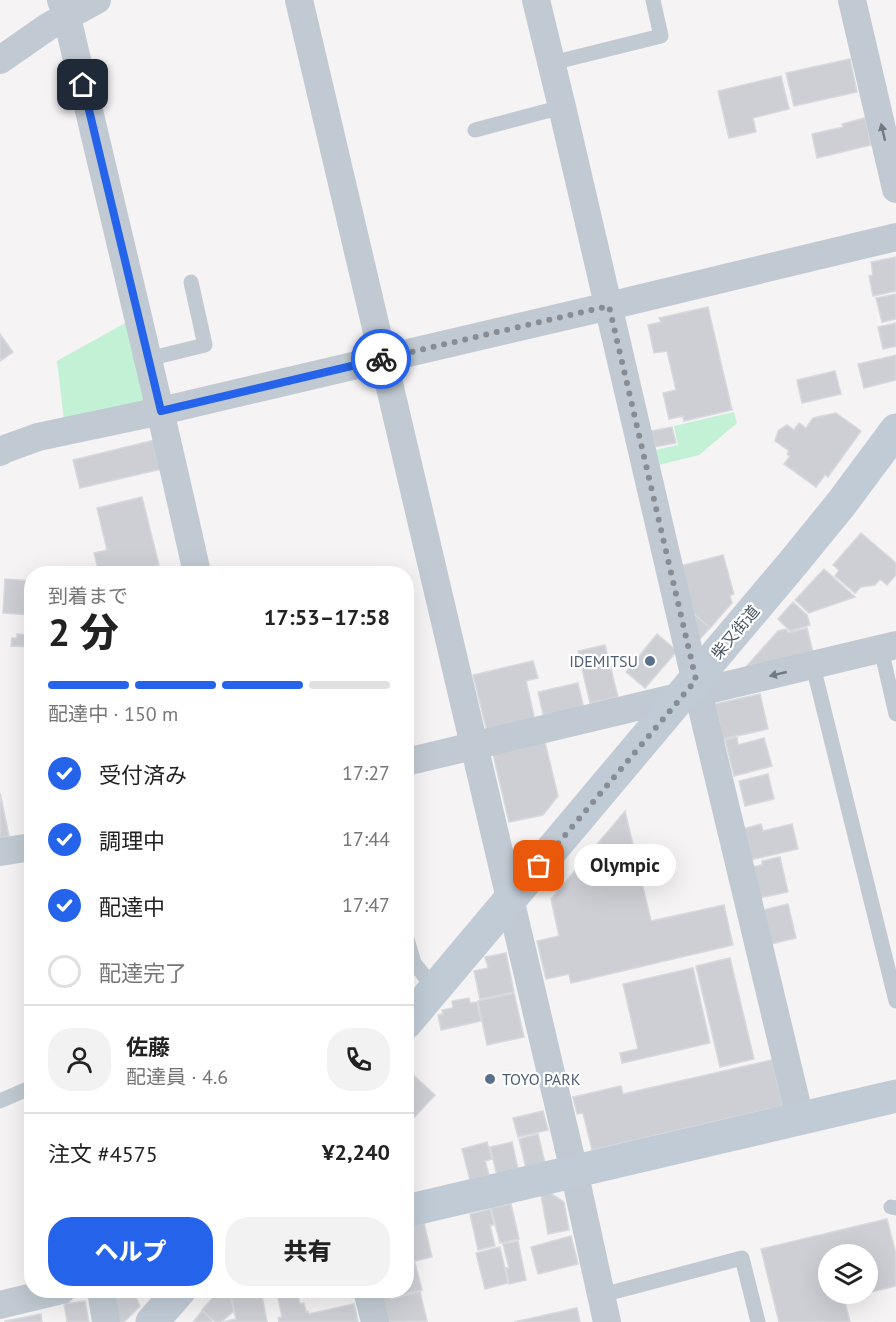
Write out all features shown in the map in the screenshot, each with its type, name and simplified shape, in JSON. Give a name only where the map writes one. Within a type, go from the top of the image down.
[{"type":"main road","name":"柴又街道","points":[[414,1014],[692,690],[841,504],[896,430]]},
{"type":"main road","points":[[414,1209],[896,1096]]},
{"type":"main road","points":[[153,1322],[173,1298]]},
{"type":"street","points":[[0,60],[50,26],[64,9],[97,0]]},
{"type":"street","points":[[299,0],[574,1171],[604,1309]]},
{"type":"street","points":[[536,0],[609,306],[692,690],[800,1118]]},
{"type":"street","points":[[852,0],[896,189]]},
{"type":"street","points":[[64,9],[161,411],[195,566]]},
{"type":"street","points":[[0,452],[38,437],[161,411],[896,237]]},
{"type":"street","points":[[414,760],[692,690],[813,666],[889,647]]},
{"type":"street","points":[[0,852],[24,848]]},
{"type":"street","points":[[0,1305],[29,1298]]},
{"type":"street","points":[[102,1298],[106,1322]]},
{"type":"street","points":[[369,1298],[375,1322]]},
{"type":"lane","points":[[552,63],[661,36],[653,0]]},
{"type":"lane","points":[[475,130],[562,107]]},
{"type":"lane","points":[[148,359],[205,345],[191,282]]},
{"type":"lane","points":[[889,647],[896,714]]},
{"type":"lane","points":[[813,666],[896,1001]]},
{"type":"lane","points":[[414,963],[435,989]]},
{"type":"lane","points":[[0,1101],[24,1090]]},
{"type":"lane","points":[[604,1309],[742,1258],[758,1322]]},
{"type":"green space","points":[[127,322],[146,401],[64,420],[57,361]]},
{"type":"green space","points":[[734,412],[737,423],[699,455],[659,465],[655,450],[678,445],[674,426]]},
{"type":"building","points":[[850,59],[857,92],[794,106],[786,73]]},
{"type":"building","points":[[781,76],[789,109],[753,118],[756,132],[729,138],[718,91]]},
{"type":"building","points":[[865,118],[871,145],[817,158],[812,134],[843,127],[842,124]]},
{"type":"building","points":[[896,257],[896,291],[873,296],[869,276],[873,275],[871,262]]},
{"type":"building","points":[[896,294],[896,319],[882,322],[876,298]]},
{"type":"building","points":[[708,307],[732,410],[684,421],[683,416],[669,419],[663,393],[676,390],[667,351],[654,353],[648,325],[661,322],[659,318]]},
{"type":"building","points":[[896,323],[896,346],[883,349],[878,327]]},
{"type":"building","points":[[0,334],[13,352],[0,361]]},
{"type":"building","points":[[896,355],[896,380],[864,388],[858,364]]},
{"type":"building","points":[[835,371],[841,394],[802,403],[797,380]]},
{"type":"building","points":[[836,413],[861,431],[828,477],[825,475],[816,487],[784,464],[790,456],[787,454],[789,451],[775,441],[778,431],[787,425],[794,430],[799,423],[806,428],[813,418]]},
{"type":"building","points":[[672,427],[676,443],[655,447],[651,431]]},
{"type":"building","points":[[155,440],[162,469],[80,488],[73,460]]},
{"type":"building","points":[[142,497],[159,565],[97,566],[94,553],[107,550],[97,508]]},
{"type":"building","points":[[861,533],[896,563],[896,575],[887,585],[880,579],[875,585],[861,587],[855,593],[835,576],[839,570],[833,565]]},
{"type":"building","points":[[723,555],[734,594],[730,596],[732,603],[710,628],[693,613],[680,566]]},
{"type":"building","points":[[824,569],[855,597],[809,613],[795,600]]},
{"type":"building","points":[[5,579],[24,580],[24,614],[3,613]]},
{"type":"building","points":[[793,602],[807,615],[810,625],[790,631],[778,619]]},
{"type":"building","points":[[694,614],[710,628],[699,640]]},
{"type":"building","points":[[807,628],[813,653],[744,669],[778,631],[787,629],[788,633]]},
{"type":"building","points":[[17,634],[24,634],[24,647],[11,646],[12,638],[17,638]]},
{"type":"building","points":[[657,634],[677,651],[645,688],[626,672]]},
{"type":"building","points":[[605,645],[618,697],[590,703],[578,651]]},
{"type":"building","points":[[533,661],[538,678],[526,681],[535,720],[487,732],[473,675]]},
{"type":"building","points":[[578,683],[584,709],[544,718],[538,692]]},
{"type":"building","points":[[760,694],[768,729],[723,739],[715,704]]},
{"type":"building","points":[[737,737],[738,745],[764,738],[772,766],[734,776],[725,740]]},
{"type":"building","points":[[545,742],[558,796],[543,815],[509,822],[493,754]]},
{"type":"building","points":[[768,774],[774,799],[745,806],[739,781]]},
{"type":"building","points":[[0,793],[9,836],[0,838]]},
{"type":"building","points":[[625,811],[651,921],[724,905],[733,945],[571,983],[569,974],[546,979],[537,941],[559,936],[551,899]]},
{"type":"building","points":[[761,824],[763,831],[792,824],[798,849],[750,860],[743,829]]},
{"type":"building","points":[[780,857],[788,892],[759,898],[751,867],[762,865],[762,861]]},
{"type":"building","points":[[788,904],[796,938],[771,944],[763,910]]},
{"type":"building","points":[[506,953],[514,992],[480,999],[474,971],[488,968],[485,957]]},
{"type":"building","points":[[730,958],[754,1059],[720,1067],[696,966]]},
{"type":"building","points":[[693,968],[710,1043],[622,1063],[620,1053],[638,1049],[623,984]]},
{"type":"building","points":[[514,993],[524,1037],[487,1045],[478,1001]]},
{"type":"building","points":[[469,998],[470,1003],[477,1002],[481,1021],[441,1030],[438,1015],[443,1014],[442,1010],[453,1008],[452,1001]]},
{"type":"building","points":[[772,1060],[783,1106],[592,1150],[583,1113],[577,1114],[573,1097],[621,1086],[623,1094]]},
{"type":"building","points":[[414,1076],[435,1095],[414,1117]]},
{"type":"building","points":[[543,1111],[548,1130],[518,1137],[513,1118]]},
{"type":"building","points":[[538,1134],[545,1163],[526,1168],[519,1139]]},
{"type":"building","points":[[487,1142],[492,1159],[485,1161],[489,1175],[470,1180],[462,1149]]},
{"type":"building","points":[[512,1142],[518,1169],[497,1175],[490,1147]]},
{"type":"building","points":[[550,1193],[564,1202],[569,1230],[548,1234],[541,1195]]},
{"type":"building","points":[[511,1204],[519,1239],[500,1243],[491,1208]]},
{"type":"building","points":[[490,1209],[494,1225],[490,1225],[495,1246],[478,1250],[470,1214]]},
{"type":"building","points":[[887,1219],[896,1254],[896,1286],[878,1290],[878,1244],[818,1244],[818,1304],[846,1304],[850,1322],[779,1322],[761,1249]]},
{"type":"building","points":[[424,1223],[432,1257],[414,1261],[414,1225]]},
{"type":"building","points":[[571,1236],[578,1264],[538,1274],[531,1247]]},
{"type":"building","points":[[518,1241],[526,1280],[509,1284],[506,1268],[509,1268],[503,1244]]},
{"type":"building","points":[[500,1247],[508,1283],[485,1289],[476,1253]]},
{"type":"building","points":[[414,1263],[415,1263],[422,1290],[414,1292]]},
{"type":"building","points":[[420,1292],[427,1321],[385,1322],[379,1298],[414,1298],[414,1293]]},
{"type":"building","points":[[119,1298],[136,1298],[140,1306],[124,1322],[114,1322],[112,1302]]},
{"type":"building","points":[[212,1298],[230,1298],[234,1311],[221,1322],[215,1322],[202,1310]]},
{"type":"building","points":[[232,1298],[262,1298],[267,1322],[223,1322],[236,1319]]},
{"type":"building","points":[[278,1298],[298,1298],[300,1304],[304,1303],[306,1312],[308,1311],[309,1314],[354,1304],[358,1322],[279,1322],[278,1318],[282,1317]]},
{"type":"building","points":[[85,1301],[89,1322],[67,1322],[64,1304]]},
{"type":"building","points":[[577,1308],[580,1322],[514,1322]]},
{"type":"building","points":[[202,1311],[211,1319],[212,1322],[193,1322]]},
{"type":"building","points":[[41,1314],[42,1322],[5,1322],[5,1321]]},
{"type":"way so far","points":[[381,359],[609,306],[696,680],[539,866]]},
{"type":"place","name":"IDEMITSU","points":[[650,661]]},
{"type":"place","name":"Olympic","points":[[539,866]]},
{"type":"place","name":"TOYO PARK","points":[[490,1079]]},
{"type":"route","points":[[83,85],[161,411],[381,359]]}]
